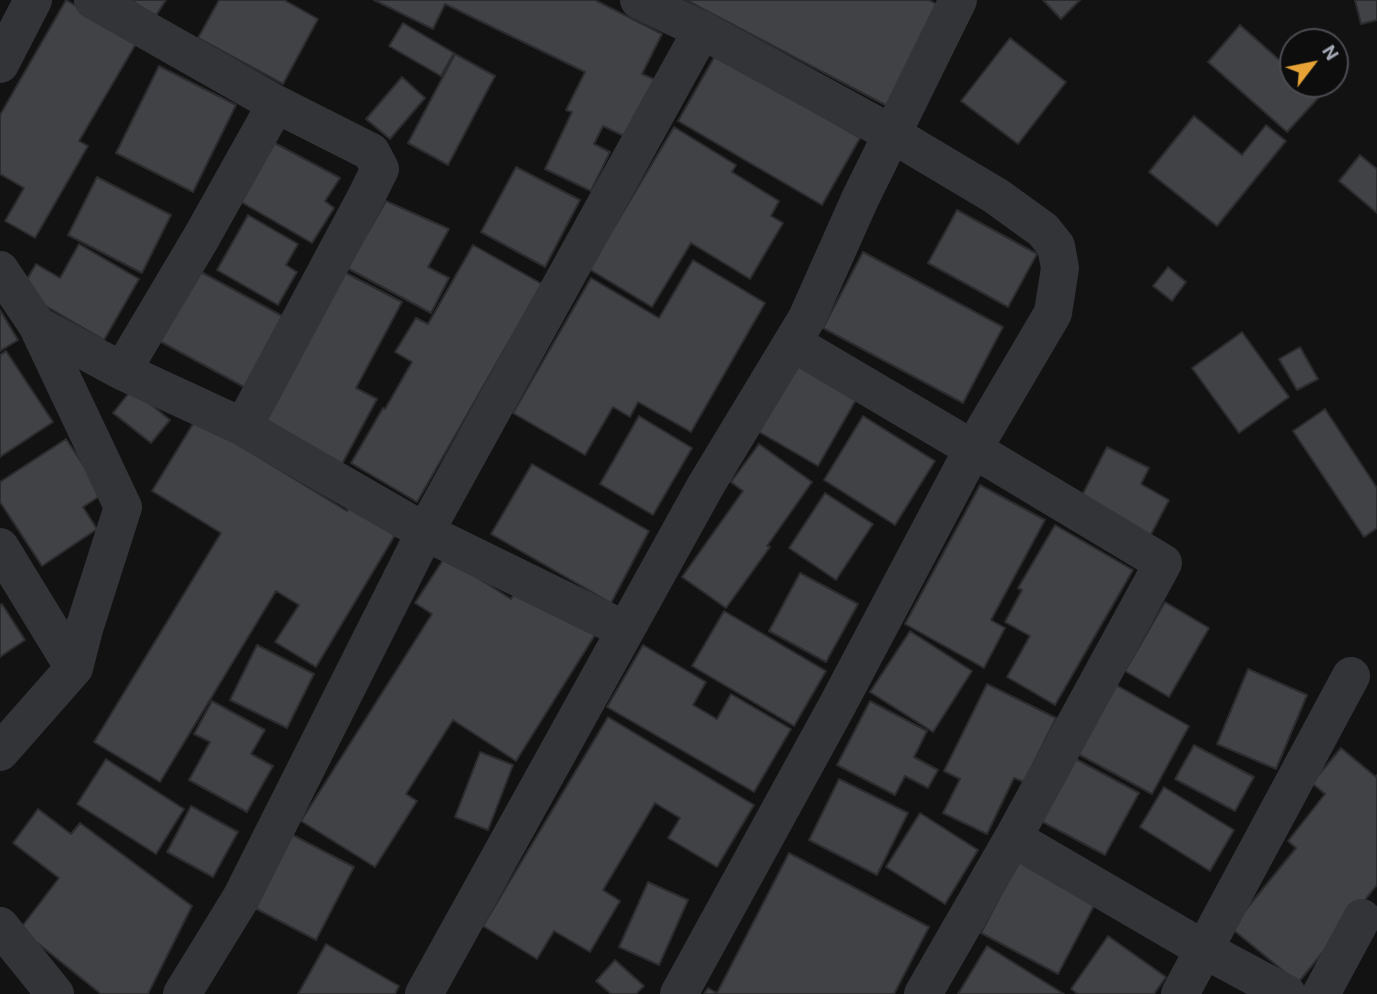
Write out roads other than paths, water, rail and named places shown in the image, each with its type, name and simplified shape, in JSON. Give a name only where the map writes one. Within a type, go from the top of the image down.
[{"type":"street","points":[[0,64],[33,0]]},
{"type":"street","points":[[93,0],[276,104],[371,152],[380,169],[243,427]]},
{"type":"street","points":[[639,0],[702,30],[892,134],[996,195],[1043,230],[1056,246],[1060,268],[1053,313],[972,449],[838,704],[679,994]]},
{"type":"street","points":[[425,994],[706,485],[807,318],[860,199],[958,0]]},
{"type":"street","points":[[182,994],[241,898],[425,532],[702,30]]},
{"type":"street","points":[[122,371],[276,104]]},
{"type":"street","points":[[0,270],[37,326],[122,507],[74,668],[0,752]]},
{"type":"street","points":[[37,326],[122,371],[243,427],[425,532],[625,630]]},
{"type":"street","points":[[793,343],[1163,563],[1013,838],[923,994]]},
{"type":"street","points":[[0,547],[74,668]]},
{"type":"street","points":[[1180,994],[1351,676]]},
{"type":"street","points":[[1013,838],[1205,950],[1287,994]]},
{"type":"street","points":[[1321,994],[1363,918]]},
{"type":"street","points":[[0,926],[55,994]]}]
